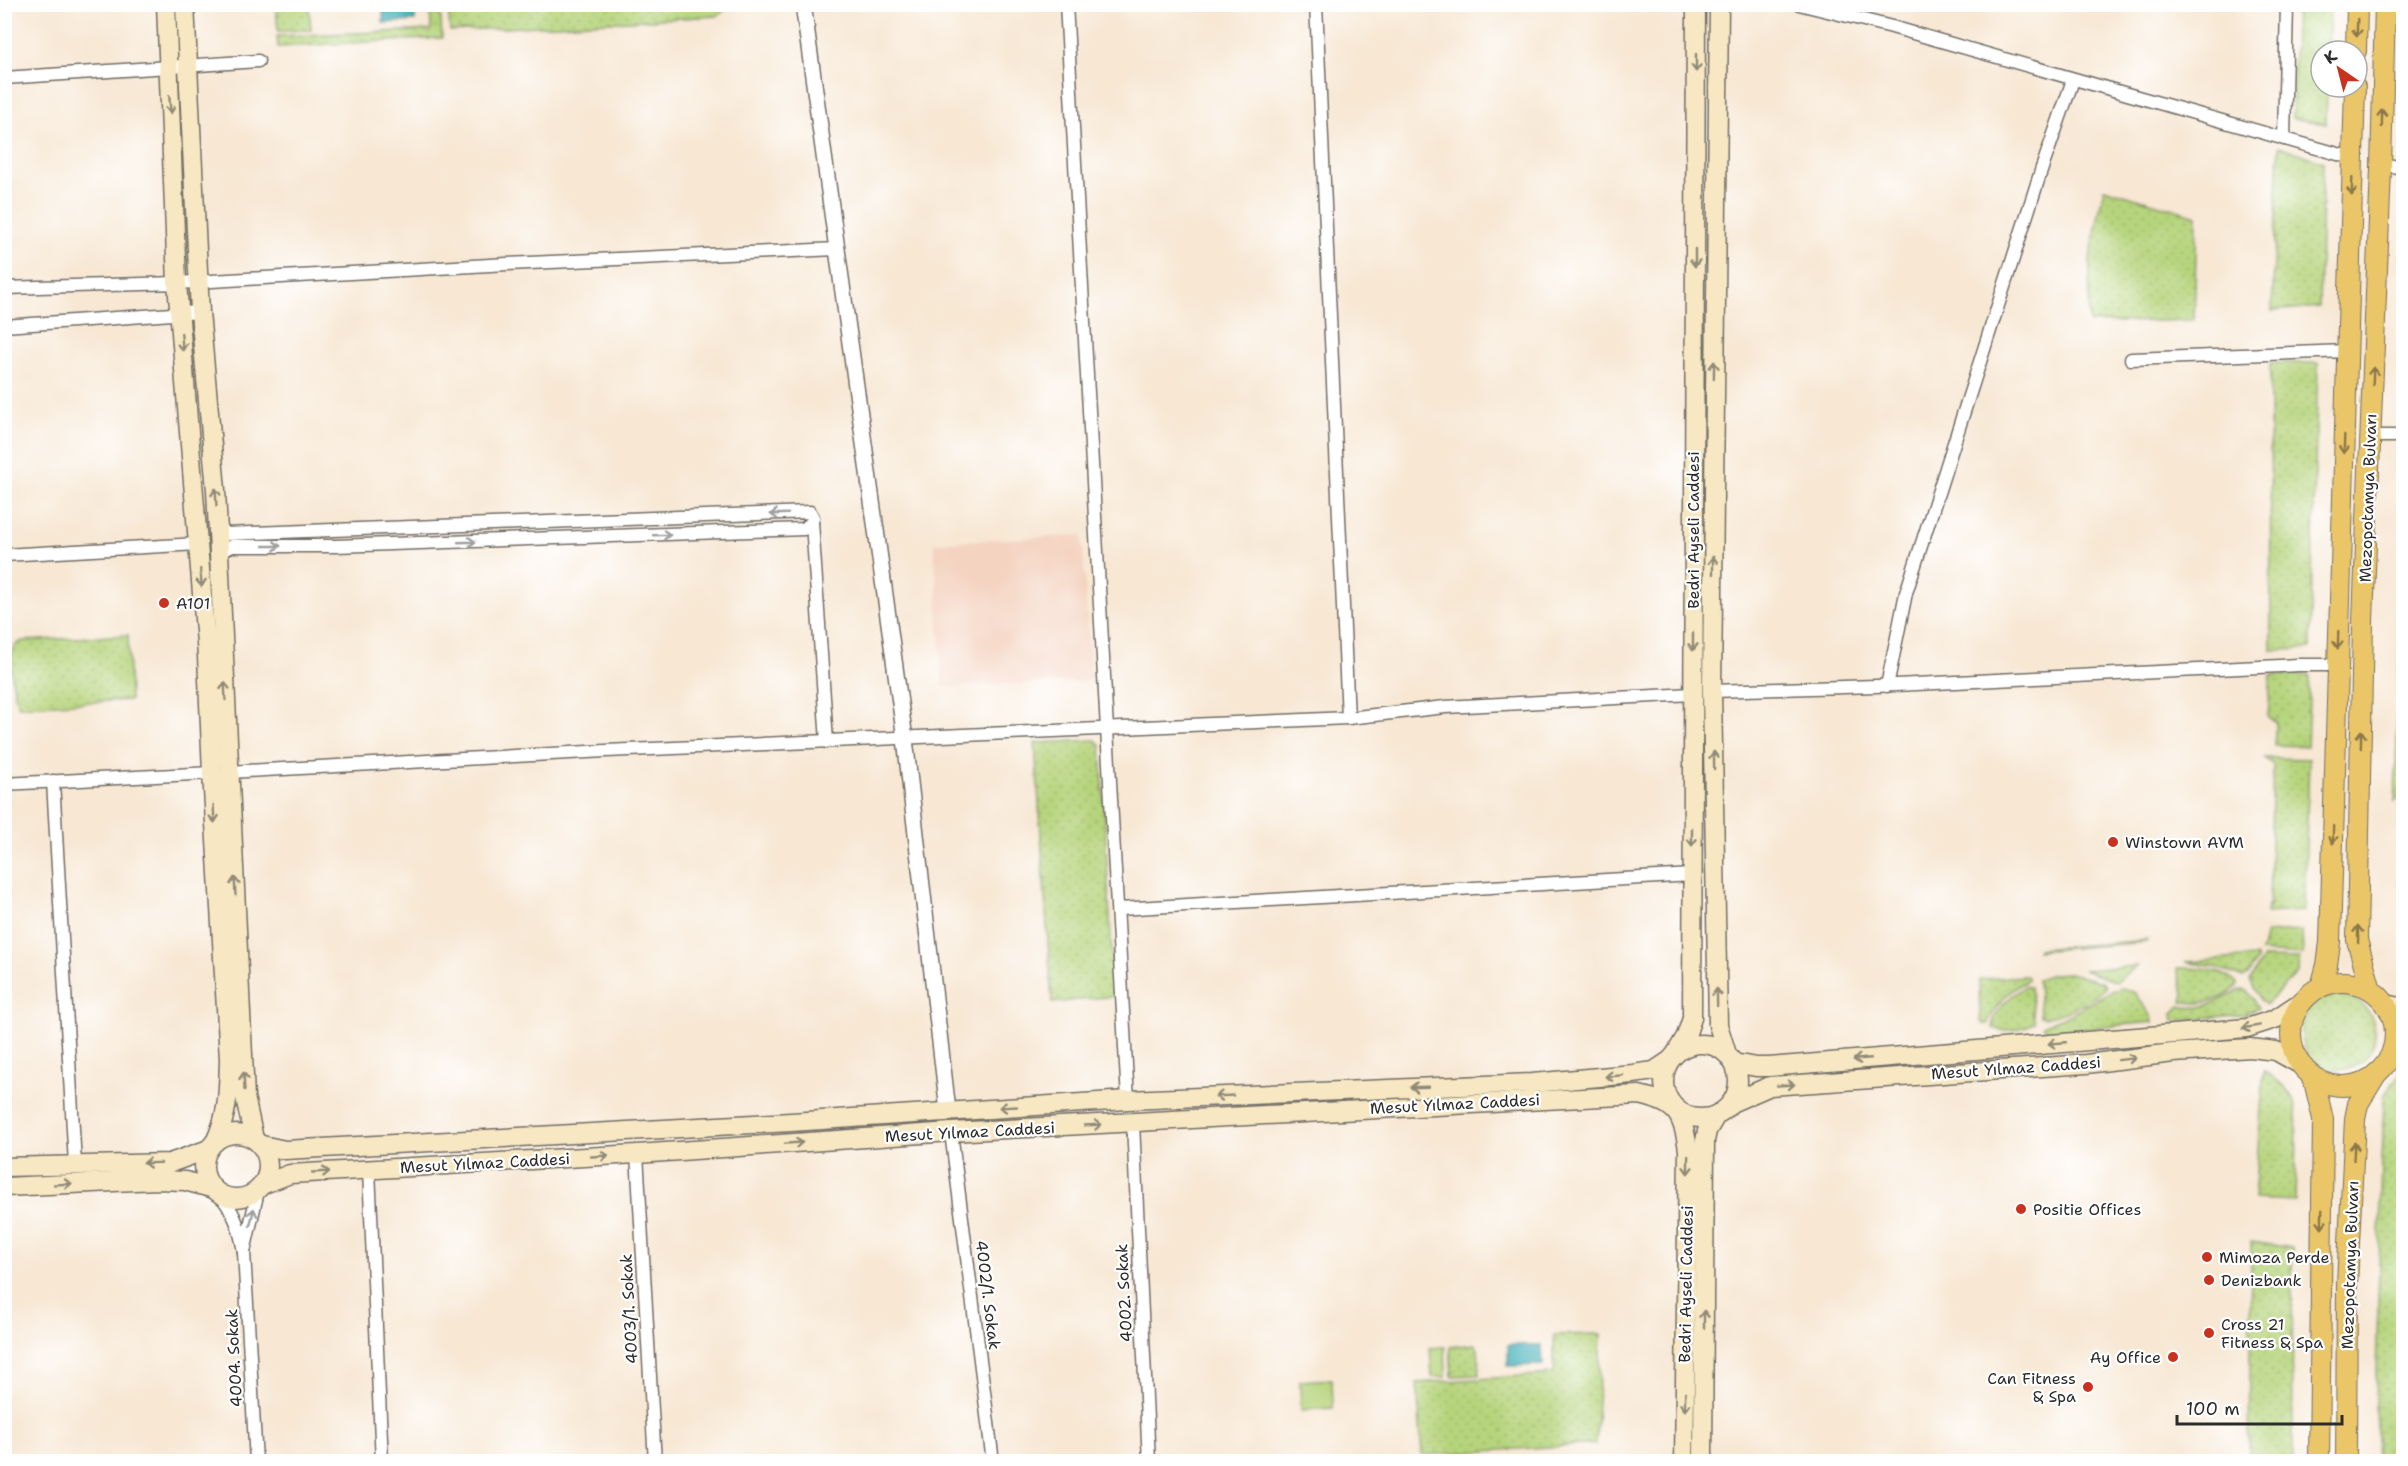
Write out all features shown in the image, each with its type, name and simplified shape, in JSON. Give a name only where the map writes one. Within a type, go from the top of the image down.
[{"type":"main road","points":[[4,1187],[158,1180],[185,1181],[239,1199],[249,1197],[261,1187],[268,1174],[269,1164],[258,1142],[245,1097],[220,773],[207,656],[177,283],[166,4]]},
{"type":"main road","points":[[185,4],[200,312],[219,557],[220,773],[229,1059],[228,1104],[225,1122],[212,1145],[204,1169],[215,1191]]},
{"type":"main road","name":"Bedri Ayseli Caddesi","points":[[1673,1057],[1686,1036],[1692,1018],[1696,4]]},
{"type":"main road","name":"Bedri Ayseli Caddesi","points":[[1719,4],[1712,691],[1718,1025],[1730,1058]]},
{"type":"main road","points":[[2356,39],[2357,4]]},
{"type":"main road","name":"Mezopotamya Bulvarı","points":[[2371,990],[2359,954],[2357,940],[2363,620],[2385,4]]},
{"type":"main road","name":"Mezopotamya Bulvarı","points":[[2321,987],[2330,942],[2354,99]]},
{"type":"main road","points":[[2383,1067],[2394,1046],[2395,1006],[2362,985],[2346,981],[2321,987],[2302,1001],[2294,1016],[2290,1033],[2293,1050],[2307,1071],[2329,1084],[2346,1086],[2363,1083],[2383,1067],[2403,1046]]},
{"type":"main road","name":"Mesut Yılmaz Caddesi","points":[[1730,1058],[1756,1067],[1769,1067],[2247,1028],[2275,1019],[2302,1001]]},
{"type":"main road","points":[[1707,1044],[1730,1058],[1738,1084],[1724,1109],[1699,1118],[1675,1109],[1669,1100],[1664,1082],[1673,1057],[1686,1047],[1707,1044]]},
{"type":"main road","name":"Mesut Yılmaz Caddesi","points":[[1724,1109],[1770,1086],[2086,1064],[2173,1053],[2250,1048],[2276,1051],[2307,1071]]},
{"type":"main road","name":"Mesut Yılmaz Caddesi","points":[[258,1142],[285,1150],[791,1122],[1128,1100],[1532,1083],[1654,1071],[1673,1057]]},
{"type":"main road","name":"Mezopotamya Bulvarı","points":[[2346,1461],[2348,1285],[2355,1119],[2358,1104],[2383,1067]]},
{"type":"main road","name":"Mezopotamya Bulvarı","points":[[2307,1071],[2323,1119],[2319,1461]]},
{"type":"main road","name":"Mesut Yılmaz Caddesi","points":[[261,1187],[290,1174],[637,1154],[951,1132],[1639,1095],[1655,1098],[1675,1109]]},
{"type":"main road","name":"Bedri Ayseli Caddesi","points":[[1675,1109],[1685,1127],[1688,1150],[1684,1461]]},
{"type":"main road","name":"Bedri Ayseli Caddesi","points":[[1703,1461],[1705,1141],[1707,1131],[1724,1109]]},
{"type":"main road","points":[[4,1167],[170,1162],[234,1134],[258,1142]]},
{"type":"street","points":[[803,4],[905,739],[948,1111]]},
{"type":"street","points":[[1066,4],[1094,516],[1109,727],[1128,1100]]},
{"type":"street","points":[[1316,4],[1348,718]]},
{"type":"street","points":[[1799,4],[1892,27],[2352,158]]},
{"type":"street","points":[[2283,139],[2287,4]]},
{"type":"street","points":[[4,78],[258,61]]},
{"type":"street","points":[[1887,686],[1906,592],[2037,183],[2073,80]]},
{"type":"street","points":[[2381,164],[2403,168]]},
{"type":"street","points":[[4,288],[177,283],[507,264],[837,249]]},
{"type":"street","points":[[4,326],[200,312]]},
{"type":"street","points":[[2132,359],[2346,351]]},
{"type":"street","points":[[2371,436],[2403,436]]},
{"type":"street","points":[[217,524],[226,534],[810,512],[813,517],[827,742]]},
{"type":"street","points":[[219,557],[223,550],[231,546],[347,546],[804,530],[812,522]]},
{"type":"street","points":[[4,555],[198,544]]},
{"type":"street","points":[[1712,691],[1887,686],[2337,665]]},
{"type":"street","points":[[4,784],[606,751],[1348,718],[1445,707],[1692,694]]},
{"type":"street","points":[[53,781],[75,1164]]},
{"type":"street","points":[[1119,909],[1692,875]]},
{"type":"street","name":"4002. Sokak","points":[[1133,1123],[1149,1461]]},
{"type":"street","name":"4002/1. Sokak","points":[[951,1132],[993,1461]]},
{"type":"street","name":"4003/1. Sokak","points":[[637,1154],[655,1461]]},
{"type":"street","points":[[369,1170],[382,1461]]},
{"type":"street","points":[[244,1252],[261,1187]]},
{"type":"street","points":[[215,1191],[231,1208],[239,1226],[244,1252]]},
{"type":"street","name":"4004. Sokak","points":[[244,1252],[256,1461]]},
{"type":"shaded area","points":[[1082,535],[1091,681],[943,687],[934,543]]},
{"type":"green space","points":[[723,4],[724,11],[717,16],[450,31],[448,5]]},
{"type":"green space","points":[[276,5],[309,5],[311,30],[278,31]]},
{"type":"green space","points":[[430,5],[440,5],[442,38],[278,47],[277,36],[431,30]]},
{"type":"green space","points":[[2296,5],[2330,5],[2329,39],[2309,39],[2309,99],[2327,99],[2326,124],[2292,118]]},
{"type":"green space","points":[[2279,146],[2323,162],[2319,307],[2272,311]]},
{"type":"green space","points":[[2104,188],[2197,216],[2194,320],[2089,323],[2090,258]]},
{"type":"green space","points":[[2270,363],[2318,363],[2310,649],[2271,650]]},
{"type":"green space","points":[[2403,541],[2404,791],[2395,802]]},
{"type":"green space","points":[[128,635],[130,700],[19,706],[13,687],[11,663],[12,651],[18,643]]},
{"type":"green space","points":[[2271,675],[2310,675],[2307,746],[2274,745],[2276,722],[2268,717]]},
{"type":"green space","points":[[1096,740],[1101,746],[1114,996],[1052,1003],[1035,743]]},
{"type":"green space","points":[[2265,758],[2309,759],[2304,911],[2266,913],[2267,905],[2269,906],[2273,765]]},
{"type":"green space","points":[[2302,931],[2303,955],[2261,952],[2266,933]]},
{"type":"green space","points":[[2147,940],[2146,942],[2037,951],[2038,949]]},
{"type":"green space","points":[[2256,957],[2257,960],[2248,975],[2243,978],[2215,967],[2185,962]]},
{"type":"green space","points":[[2263,958],[2300,959],[2297,973],[2266,1004],[2260,999],[2250,980]]},
{"type":"green space","points":[[2137,966],[2116,982],[2083,970]]},
{"type":"green space","points":[[2177,968],[2217,972],[2231,978],[2237,986],[2219,999],[2196,1003],[2182,1001],[2184,994]]},
{"type":"green space","points":[[2069,973],[2102,982],[2106,987],[2065,1012],[2047,1017],[2040,1016],[2038,979],[2052,974]]},
{"type":"green space","points":[[2025,976],[2028,980],[2009,993],[1987,1024],[1983,1024],[1980,1020],[1979,982],[1981,979]]},
{"type":"green space","points":[[2025,986],[2030,987],[2034,1022],[2015,1030],[1993,1028],[1995,1016],[1999,1010]]},
{"type":"green space","points":[[2122,988],[2136,993],[2153,1022],[2046,1032],[2043,1025],[2073,1013],[2109,992]]},
{"type":"green space","points":[[2240,990],[2247,991],[2259,1008],[2245,1014],[2174,1021],[2173,1013],[2180,1006],[2204,1006]]},
{"type":"green space","points":[[2338,996],[2352,999],[2364,1007],[2372,1019],[2375,1033],[2372,1047],[2364,1059],[2352,1067],[2338,1070],[2324,1067],[2312,1059],[2304,1047],[2301,1033],[2304,1019],[2312,1007],[2324,999]]},
{"type":"green space","points":[[2403,1069],[2403,1461],[2377,1461],[2375,1406],[2384,1096]]},
{"type":"green space","points":[[2264,1070],[2288,1091],[2293,1099],[2297,1133],[2295,1201],[2254,1199]]},
{"type":"green space","points":[[2251,1242],[2292,1248],[2293,1461],[2249,1461]]},
{"type":"green space","points":[[1601,1334],[1596,1444],[1422,1455],[1417,1383],[1554,1374],[1554,1335]]},
{"type":"green space","points":[[1474,1344],[1478,1349],[1480,1375],[1452,1376],[1450,1347]]},
{"type":"green space","points":[[1445,1347],[1446,1377],[1432,1377],[1430,1348]]},
{"type":"green space","points":[[1332,1379],[1333,1408],[1301,1410],[1300,1381]]},
{"type":"water","points":[[415,5],[415,21],[383,23],[383,7]]},
{"type":"water","points":[[1508,1345],[1542,1345],[1543,1365],[1508,1366]]},
{"type":"place","name":"A101","points":[[164,603]]},
{"type":"place","name":"Winstown AVM","points":[[2113,842]]},
{"type":"place","name":"Positie Offices","points":[[2021,1209]]},
{"type":"place","name":"Mimoza Perde","points":[[2207,1257]]},
{"type":"place","name":"Denizbank","points":[[2209,1280]]},
{"type":"place","name":"Cross 21 Fitness & Spa","points":[[2209,1333]]},
{"type":"place","name":"Ay Office","points":[[2173,1357]]},
{"type":"place","name":"Can Fitness & Spa","points":[[2088,1387]]}]
